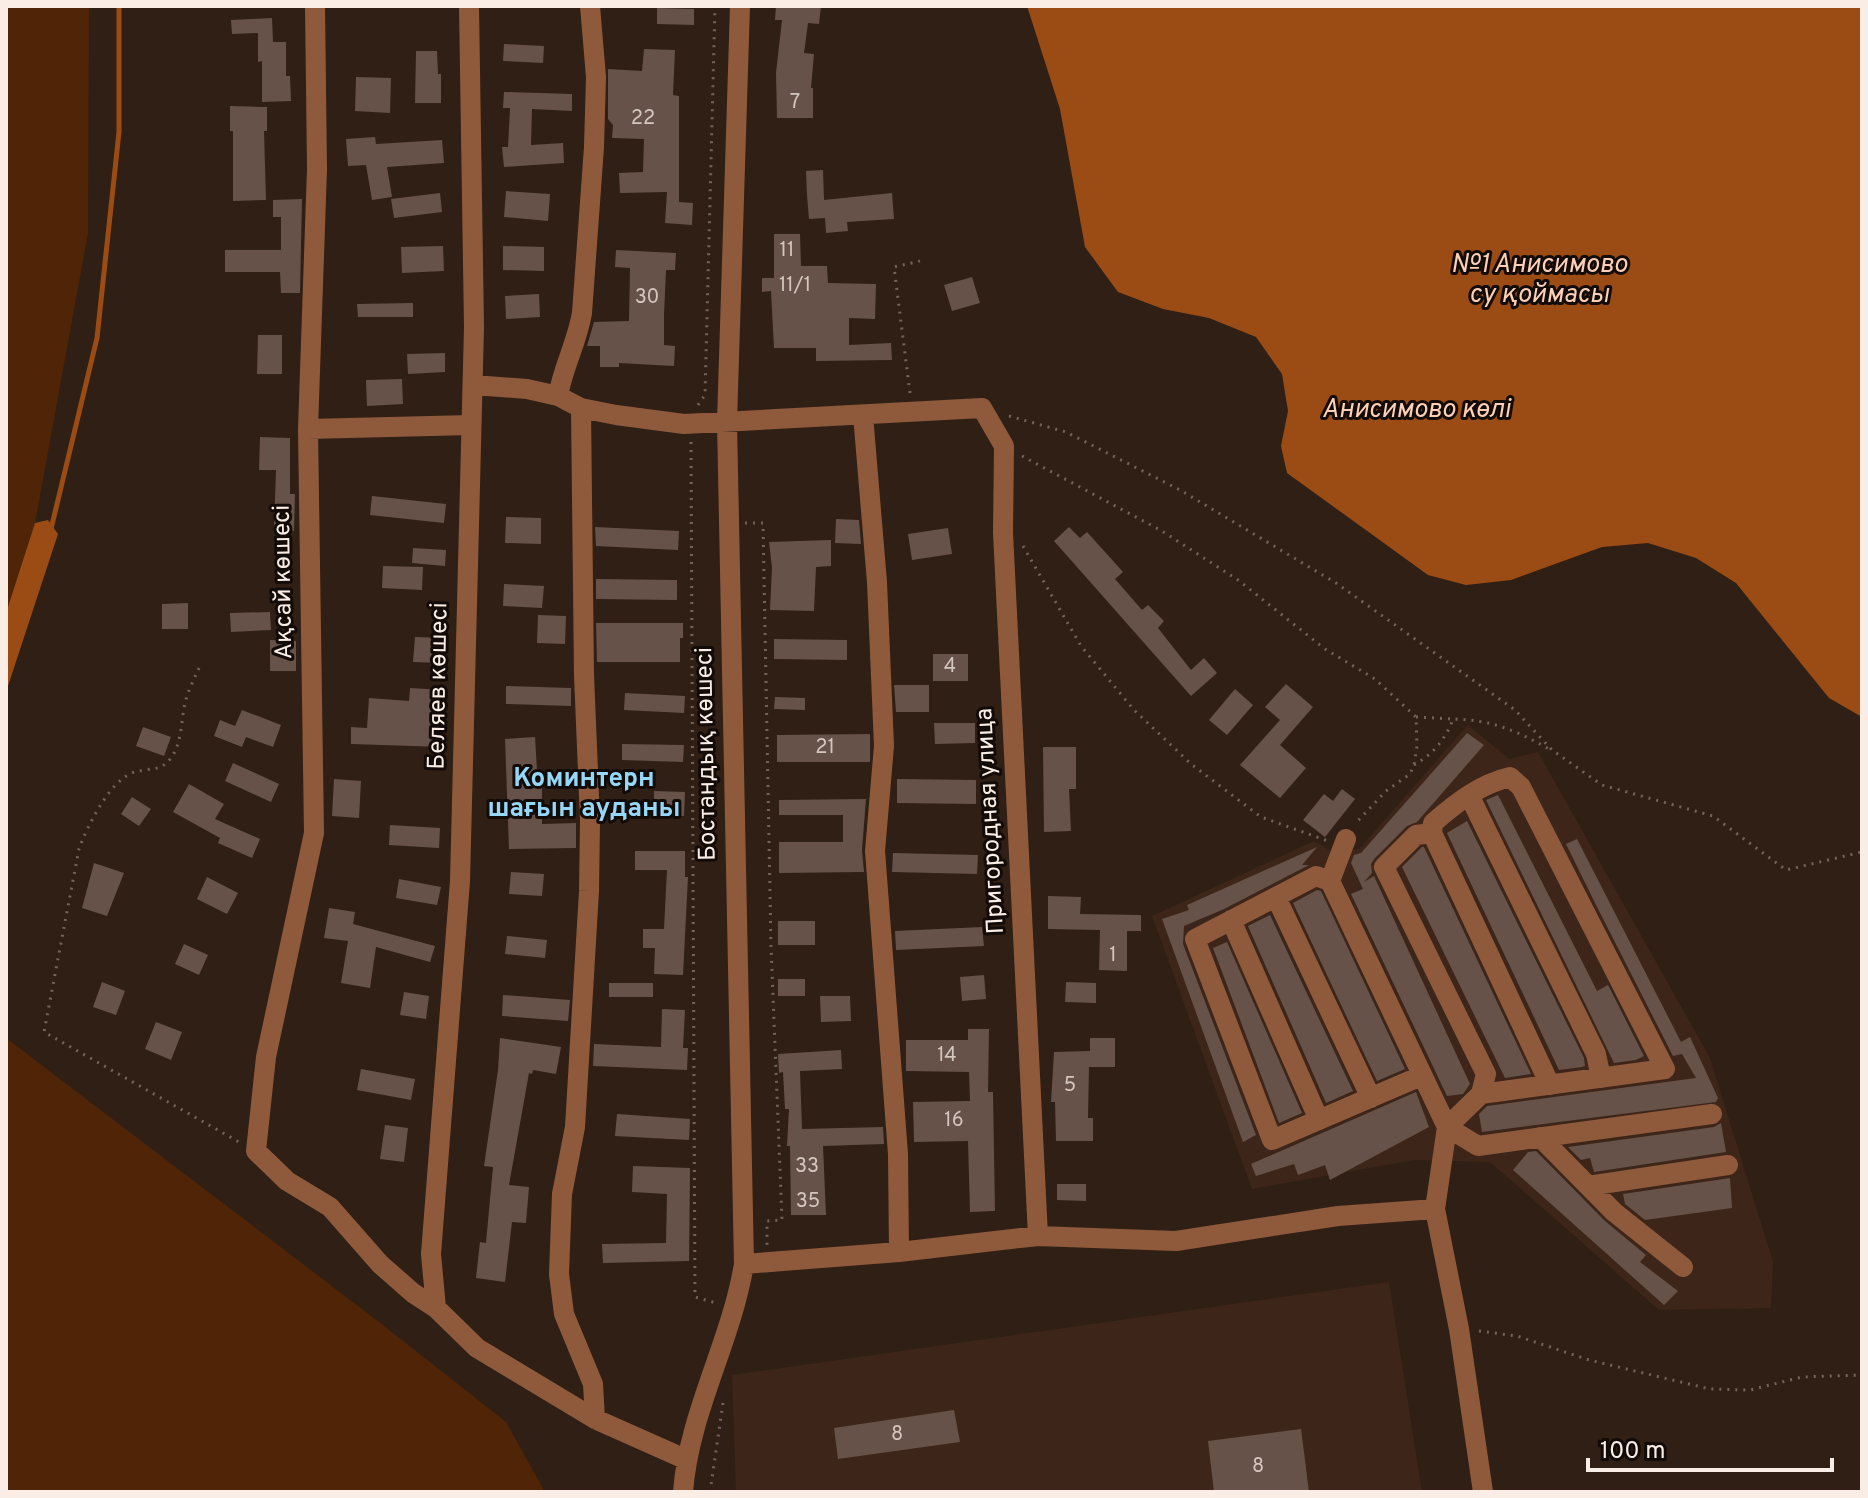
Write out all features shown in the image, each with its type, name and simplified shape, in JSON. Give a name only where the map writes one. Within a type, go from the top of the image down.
[{"type":"street","name":"Ақсай көшесі","points":[[256,1151],[266,1057],[314,833],[308,429],[317,169],[315,6]]},
{"type":"street","name":"Беляев көшесі","points":[[436,1308],[431,1254],[460,881],[473,385],[469,6]]},
{"type":"street","points":[[558,396],[563,370],[578,337],[582,313],[596,77],[590,6]]},
{"type":"street","name":"Бостандық көшесі","points":[[683,1492],[685,1459],[693,1427],[735,1309],[744,1264],[727,422],[740,6]]},
{"type":"street","points":[[473,385],[527,389],[558,396],[581,408],[691,424],[982,408],[1004,446]]},
{"type":"street","points":[[581,408],[589,891],[575,1127],[562,1194],[559,1274],[564,1314],[593,1384],[595,1419]]},
{"type":"street","points":[[863,415],[877,582],[884,746],[875,851],[898,1154],[899,1252]]},
{"type":"street","points":[[308,429],[471,425]]},
{"type":"street","name":"Пригородная улица","points":[[1004,446],[1003,533],[1038,1236]]},
{"type":"street","points":[[1481,1094],[1550,1085],[1665,1069],[1521,787],[1510,777],[1489,781],[1469,795],[1433,823],[1432,833],[1550,1085]]},
{"type":"street","points":[[1469,795],[1596,1054],[1601,1078]]},
{"type":"street","points":[[1432,833],[1416,835],[1384,867],[1486,1074],[1481,1094],[1447,1127],[1435,1209],[1459,1329],[1483,1492]]},
{"type":"street","points":[[1330,881],[1346,839]]},
{"type":"street","points":[[1421,1076],[1272,1140],[1195,939],[1316,876],[1330,881],[1447,1127],[1478,1146],[1712,1114]]},
{"type":"street","points":[[1276,897],[1371,1098]]},
{"type":"street","points":[[1231,920],[1319,1120]]},
{"type":"street","points":[[1540,1137],[1614,1212],[1683,1267]]},
{"type":"street","points":[[256,1151],[287,1181],[330,1207],[380,1264],[413,1293],[436,1308],[477,1348],[595,1419],[685,1459]]},
{"type":"street","points":[[1588,1186],[1728,1165]]},
{"type":"street","points":[[744,1264],[899,1252],[1038,1236],[1176,1241],[1338,1216],[1435,1209]]},
{"type":"path","points":[[715,6],[705,395],[691,414],[695,1297],[735,1309]]},
{"type":"path","points":[[913,412],[894,267],[920,261]]},
{"type":"path","points":[[982,408],[1066,432],[1180,490],[1336,583],[1515,710],[1552,750]]},
{"type":"path","points":[[1004,446],[1086,488],[1188,547],[1238,580],[1325,649],[1375,679],[1416,717],[1478,720],[1510,728],[1552,750],[1602,785],[1713,816],[1786,870],[1862,852]]},
{"type":"path","points":[[729,522],[763,523],[771,946],[782,1220],[767,1221],[767,1262]]},
{"type":"path","points":[[1003,533],[1026,548],[1081,646],[1134,710],[1191,764],[1261,817],[1332,842],[1346,839],[1358,820],[1386,791],[1410,774],[1414,765],[1416,717]]},
{"type":"path","points":[[199,668],[186,700],[178,745],[171,758],[161,768],[135,772],[123,778],[107,797],[84,835],[44,1032],[256,1151]]},
{"type":"path","points":[[1414,765],[1425,759],[1439,744],[1453,719]]},
{"type":"path","points":[[1459,1329],[1517,1336],[1589,1360],[1710,1389],[1750,1390],[1802,1377],[1862,1375]]},
{"type":"path","points":[[710,1492],[725,1390]]},
{"type":"shaded area","points":[[6,6],[89,6],[88,233],[35,523],[6,613]]},
{"type":"shaded area","points":[[1468,725],[1509,759],[1538,752],[1710,1058],[1773,1262],[1771,1308],[1659,1310],[1490,1162],[1414,1160],[1252,1189],[1152,916],[1314,841],[1331,851],[1359,849]]},
{"type":"shaded area","points":[[6,1038],[506,1422],[545,1492],[6,1492]]},
{"type":"shaded area","points":[[1389,1282],[1422,1492],[736,1492],[732,1375]]},
{"type":"water","name":"№1 Анисимово су қоймасы","points":[[1027,6],[1862,6],[1862,717],[1829,698],[1736,583],[1696,558],[1648,543],[1602,547],[1511,580],[1466,585],[1428,575],[1287,473],[1281,446],[1288,411],[1282,374],[1256,337],[1209,318],[1163,309],[1118,292],[1085,247],[1060,109]]},
{"type":"water","points":[[48,520],[58,534],[6,692],[6,613],[35,523]]},
{"type":"building","points":[[776,6],[821,6],[819,24],[808,23],[804,53],[814,54],[811,88],[813,118],[777,118],[776,73],[782,20],[775,20]]},
{"type":"building","points":[[657,8],[694,9],[694,25],[657,24]]},
{"type":"building","points":[[272,18],[273,42],[286,42],[286,76],[290,76],[291,101],[262,102],[258,33],[232,34],[231,20]]},
{"type":"building","points":[[504,44],[544,46],[543,63],[503,61]]},
{"type":"building","points":[[644,49],[675,50],[673,95],[679,96],[679,202],[693,203],[692,225],[665,223],[667,192],[620,193],[619,173],[643,172],[644,139],[612,138],[613,125],[608,119],[608,69],[642,71]]},
{"type":"building","points":[[416,51],[437,51],[441,103],[415,103]]},
{"type":"building","points":[[356,77],[391,78],[390,113],[355,111]]},
{"type":"building","points":[[504,92],[572,94],[572,111],[532,109],[531,145],[563,143],[564,163],[504,167],[502,147],[508,147],[510,108],[503,108]]},
{"type":"building","points":[[230,106],[267,107],[267,131],[264,131],[266,200],[233,201]]},
{"type":"building","points":[[375,137],[376,144],[442,140],[444,163],[387,167],[392,197],[372,200],[366,165],[348,166],[346,139]]},
{"type":"building","points":[[823,170],[824,200],[892,193],[894,219],[847,222],[848,231],[826,233],[825,218],[809,219],[807,195],[806,171]]},
{"type":"building","points":[[506,191],[550,194],[548,221],[504,217]]},
{"type":"building","points":[[440,193],[442,212],[394,218],[391,199]]},
{"type":"building","points":[[302,199],[300,293],[281,293],[280,272],[225,272],[225,250],[281,250],[281,217],[273,217],[273,200]]},
{"type":"building","points":[[774,234],[800,234],[801,266],[827,266],[828,283],[876,284],[875,319],[849,318],[849,345],[891,343],[892,360],[816,361],[816,348],[774,348],[771,291],[762,292],[762,278],[774,278]]},
{"type":"building","points":[[443,246],[444,271],[402,273],[401,247]]},
{"type":"building","points":[[503,246],[544,247],[544,271],[503,270]]},
{"type":"building","points":[[616,250],[676,253],[675,270],[666,270],[664,315],[664,345],[675,346],[674,366],[619,363],[619,367],[600,367],[600,346],[587,346],[594,322],[629,321],[630,268],[615,267]]},
{"type":"building","points":[[972,277],[980,303],[952,311],[944,285]]},
{"type":"building","points":[[539,294],[540,317],[506,319],[505,296]]},
{"type":"building","points":[[413,303],[413,317],[358,317],[357,304]]},
{"type":"building","points":[[258,335],[282,335],[282,374],[257,374]]},
{"type":"building","points":[[445,353],[445,372],[408,374],[407,354]]},
{"type":"building","points":[[402,379],[403,404],[367,406],[366,380]]},
{"type":"building","points":[[260,437],[290,438],[290,494],[295,494],[294,531],[274,530],[276,470],[259,470]]},
{"type":"building","points":[[372,496],[446,504],[444,523],[370,515]]},
{"type":"building","points":[[506,517],[541,518],[541,544],[505,543]]},
{"type":"building","points":[[836,519],[859,520],[861,544],[835,543]]},
{"type":"building","points":[[595,527],[679,531],[678,550],[596,546]]},
{"type":"building","points":[[1069,527],[1080,538],[1087,532],[1123,572],[1115,579],[1142,610],[1148,605],[1164,621],[1158,628],[1191,670],[1204,658],[1217,673],[1191,696],[1054,541]]},
{"type":"building","points":[[948,528],[952,554],[912,560],[908,534]]},
{"type":"building","points":[[831,540],[831,566],[816,567],[814,611],[770,610],[772,568],[769,542]]},
{"type":"building","points":[[413,548],[446,550],[445,566],[412,563]]},
{"type":"building","points":[[383,566],[423,567],[422,590],[382,588]]},
{"type":"building","points":[[596,579],[677,580],[677,600],[596,599]]},
{"type":"building","points":[[504,584],[544,586],[542,608],[503,606]]},
{"type":"building","points":[[188,603],[188,629],[162,629],[162,604]]},
{"type":"building","points":[[270,612],[271,630],[231,632],[230,613]]},
{"type":"building","points":[[538,615],[566,616],[565,644],[537,643]]},
{"type":"building","points":[[596,623],[683,623],[680,662],[597,662]]},
{"type":"building","points":[[415,637],[443,638],[442,663],[413,662]]},
{"type":"building","points":[[774,639],[847,640],[847,660],[774,659]]},
{"type":"building","points":[[270,640],[296,641],[296,671],[270,671]]},
{"type":"building","points":[[933,654],[968,654],[968,681],[933,681]]},
{"type":"building","points":[[1286,684],[1313,707],[1280,745],[1306,768],[1280,798],[1240,765],[1280,720],[1265,707]]},
{"type":"building","points":[[894,685],[929,685],[929,712],[896,712]]},
{"type":"building","points":[[506,686],[571,688],[571,706],[506,704]]},
{"type":"building","points":[[410,688],[443,690],[443,747],[351,744],[351,727],[367,728],[369,698],[409,701]]},
{"type":"building","points":[[1235,689],[1253,705],[1227,735],[1209,720]]},
{"type":"building","points":[[625,693],[685,696],[684,713],[624,710]]},
{"type":"building","points":[[775,697],[805,698],[805,710],[774,709]]},
{"type":"building","points":[[242,710],[281,725],[273,747],[246,737],[242,747],[214,736],[220,720],[235,726]]},
{"type":"building","points":[[934,723],[975,723],[975,743],[935,744]]},
{"type":"building","points":[[143,727],[171,737],[164,756],[136,746]]},
{"type":"building","points":[[1467,733],[1484,745],[1417,822],[1407,826],[1375,858],[1371,864],[1372,873],[1364,882],[1374,876],[1470,1084],[1463,1094],[1447,1096],[1351,894],[1363,889],[1351,863],[1354,855],[1361,853]]},
{"type":"building","points":[[870,734],[870,762],[777,762],[777,735]]},
{"type":"building","points":[[535,737],[538,787],[542,787],[542,824],[576,823],[576,848],[509,849],[505,739]]},
{"type":"building","points":[[622,744],[684,745],[683,762],[622,760]]},
{"type":"building","points":[[1043,747],[1076,747],[1076,789],[1069,789],[1071,831],[1044,832]]},
{"type":"building","points":[[233,763],[279,784],[271,802],[225,781]]},
{"type":"building","points":[[334,779],[361,781],[359,818],[332,816]]},
{"type":"building","points":[[897,779],[976,780],[976,804],[897,803]]},
{"type":"building","points":[[189,784],[224,804],[215,819],[260,839],[252,858],[218,843],[220,838],[173,812]]},
{"type":"building","points":[[1342,789],[1355,799],[1325,837],[1303,820],[1324,794],[1333,801]]},
{"type":"building","points":[[654,791],[685,792],[684,816],[654,815]]},
{"type":"building","points":[[1498,795],[1597,991],[1608,985],[1644,1056],[1614,1063],[1486,800]]},
{"type":"building","points":[[132,797],[151,809],[139,826],[121,814]]},
{"type":"building","points":[[866,799],[862,850],[864,872],[779,873],[779,842],[843,842],[843,815],[779,815],[779,800]]},
{"type":"building","points":[[1467,821],[1584,1058],[1585,1066],[1559,1070],[1447,833]]},
{"type":"building","points":[[390,825],[440,828],[439,848],[389,845]]},
{"type":"building","points":[[1577,839],[1681,1042],[1690,1037],[1718,1098],[1716,1102],[1482,1132],[1479,1114],[1487,1106],[1696,1078],[1682,1054],[1673,1056],[1596,905],[1566,844]]},
{"type":"building","points":[[1317,847],[1302,865],[1309,865],[1184,926],[1183,944],[1256,1135],[1243,1142],[1162,919],[1189,910],[1187,905]]},
{"type":"building","points":[[1422,847],[1531,1074],[1505,1078],[1402,867]]},
{"type":"building","points":[[635,851],[685,851],[685,877],[688,877],[683,975],[654,974],[655,948],[643,948],[643,929],[664,929],[667,870],[635,870]]},
{"type":"building","points":[[893,853],[978,855],[977,874],[892,872]]},
{"type":"building","points":[[94,863],[124,873],[107,916],[82,908]]},
{"type":"building","points":[[511,872],[544,874],[542,896],[509,894]]},
{"type":"building","points":[[207,877],[238,893],[227,914],[197,899]]},
{"type":"building","points":[[399,879],[441,887],[437,905],[396,898]]},
{"type":"building","points":[[1317,890],[1321,891],[1405,1069],[1377,1081],[1293,903]]},
{"type":"building","points":[[1048,896],[1081,897],[1080,914],[1141,915],[1141,931],[1127,931],[1127,971],[1099,970],[1100,930],[1048,929]]},
{"type":"building","points":[[329,908],[355,912],[353,924],[435,946],[430,962],[376,947],[370,988],[341,983],[348,941],[324,938]]},
{"type":"building","points":[[1270,915],[1353,1091],[1326,1103],[1248,926]]},
{"type":"building","points":[[778,921],[815,921],[815,945],[778,945]]},
{"type":"building","points":[[982,927],[984,946],[896,950],[895,931]]},
{"type":"building","points":[[507,936],[547,940],[545,958],[505,954]]},
{"type":"building","points":[[1227,942],[1302,1113],[1279,1123],[1213,948]]},
{"type":"building","points":[[184,944],[208,955],[199,975],[175,964]]},
{"type":"building","points":[[984,975],[986,999],[962,1001],[960,977]]},
{"type":"building","points":[[778,979],[805,979],[805,996],[778,996]]},
{"type":"building","points":[[102,982],[125,991],[116,1015],[93,1007]]},
{"type":"building","points":[[1066,982],[1096,983],[1096,1003],[1065,1002]]},
{"type":"building","points":[[609,983],[653,983],[653,997],[609,997]]},
{"type":"building","points":[[404,992],[429,996],[426,1019],[400,1015]]},
{"type":"building","points":[[503,995],[570,1000],[568,1021],[502,1016]]},
{"type":"building","points":[[820,996],[850,996],[851,1021],[821,1022]]},
{"type":"building","points":[[662,1009],[685,1010],[683,1048],[688,1048],[687,1070],[593,1066],[594,1044],[661,1047]]},
{"type":"building","points":[[156,1022],[182,1032],[171,1060],[145,1049]]},
{"type":"building","points":[[968,1029],[989,1029],[988,1092],[993,1092],[995,1211],[970,1212],[968,1141],[914,1142],[913,1102],[970,1101],[969,1072],[906,1071],[906,1040],[968,1040]]},
{"type":"building","points":[[500,1038],[561,1047],[556,1074],[533,1070],[532,1074],[529,1073],[509,1185],[529,1187],[526,1223],[512,1222],[505,1282],[476,1278],[480,1242],[486,1243],[493,1167],[484,1166]]},
{"type":"building","points":[[1090,1038],[1115,1038],[1115,1067],[1089,1067],[1088,1118],[1093,1118],[1093,1141],[1056,1141],[1055,1102],[1051,1102],[1054,1052],[1090,1051]]},
{"type":"building","points":[[841,1050],[842,1069],[800,1071],[802,1129],[883,1127],[884,1144],[823,1146],[826,1215],[791,1215],[790,1146],[787,1146],[789,1109],[785,1109],[783,1072],[779,1073],[778,1054]]},
{"type":"building","points":[[361,1069],[415,1079],[411,1100],[357,1090]]},
{"type":"building","points":[[1416,1092],[1429,1127],[1330,1180],[1325,1165],[1298,1175],[1294,1164],[1256,1176],[1251,1164]]},
{"type":"building","points":[[617,1114],[690,1119],[689,1140],[615,1136]]},
{"type":"building","points":[[1721,1123],[1726,1152],[1594,1172],[1590,1158],[1581,1160],[1568,1147],[1714,1127]]},
{"type":"building","points":[[385,1125],[408,1128],[404,1162],[380,1159]]},
{"type":"building","points":[[1536,1151],[1605,1221],[1646,1255],[1640,1262],[1678,1291],[1664,1305],[1513,1170],[1528,1152]]},
{"type":"building","points":[[633,1166],[690,1168],[689,1261],[603,1263],[602,1244],[666,1243],[667,1194],[632,1192]]},
{"type":"building","points":[[1730,1178],[1732,1208],[1645,1220],[1625,1204],[1623,1194]]},
{"type":"building","points":[[1057,1184],[1086,1184],[1086,1201],[1057,1200]]},
{"type":"building","points":[[954,1410],[960,1442],[838,1459],[834,1428]]},
{"type":"building","points":[[1301,1429],[1309,1492],[1214,1492],[1208,1441]]},
{"type":"waterway","points":[[51,529],[97,338],[119,132],[119,6]]},
{"type":"district","name":"Коминтерн шағын ауданы","points":[[584,794]]},
{"type":"water label","name":"Анисимово көлі","points":[[1416,410]]}]
